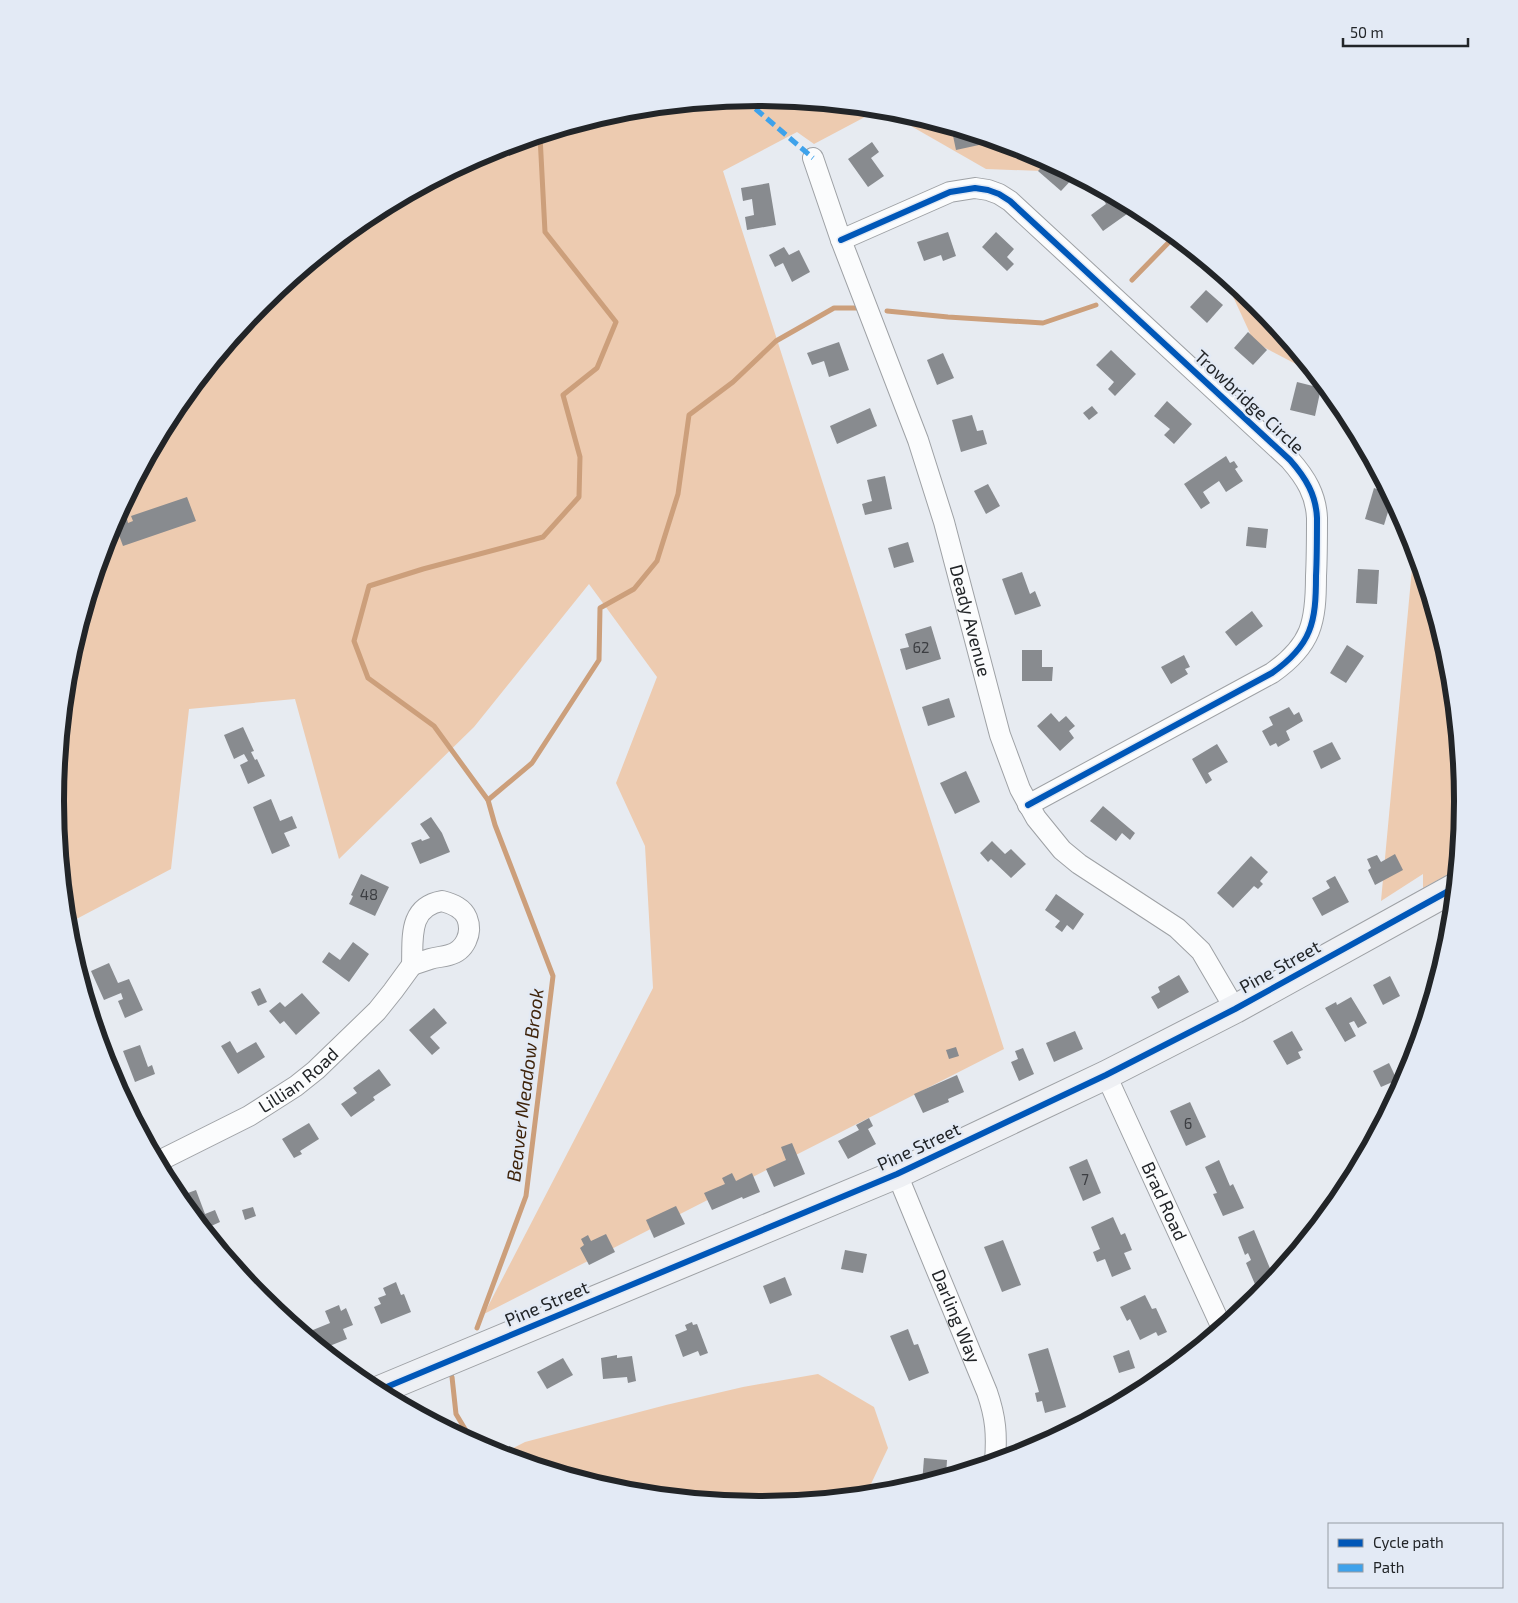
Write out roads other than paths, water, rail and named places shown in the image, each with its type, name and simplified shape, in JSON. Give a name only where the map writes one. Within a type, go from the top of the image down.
[{"type":"street","name":"Deady Avenue","points":[[814,158],[841,240],[920,448],[944,522],[1000,734],[1012,772],[1028,805],[1047,833],[1062,850],[1079,864],[1162,918],[1188,938],[1206,958],[1235,1008]]},
{"type":"street","name":"Trowbridge Circle","points":[[841,240],[950,192],[975,188],[999,194],[1018,208],[1290,460],[1311,489],[1317,518],[1316,606],[1311,629],[1291,657],[1272,672],[1028,805]]},
{"type":"street","name":"Pine Street","points":[[386,1388],[897,1174],[1106,1075],[1235,1008],[1448,891]]},
{"type":"street","name":"Lillian Road","points":[[163,1159],[249,1116],[296,1086],[316,1070],[376,1011],[412,965]]},
{"type":"street","name":"Brad Road","points":[[1106,1075],[1219,1322]]},
{"type":"street","name":"Darling Way","points":[[897,1174],[987,1392],[993,1410],[997,1434],[996,1455]]},
{"type":"waterway","name":"Beaver Meadow Brook","points":[[477,1328],[526,1196],[553,976],[495,825],[488,800],[434,726],[368,678],[354,641],[369,586],[423,569],[543,537],[579,497],[580,457],[563,395],[597,368],[616,322],[545,232],[540,142]]},
{"type":"waterway","points":[[1132,280],[1170,241]]},
{"type":"waterway","points":[[887,311],[1043,323],[1096,305]]},
{"type":"waterway","points":[[488,800],[532,763],[599,660],[600,608],[634,589],[657,561],[678,494],[689,415],[733,382],[776,341],[834,308],[857,308]]},
{"type":"waterway","name":"Beaver Meadow Brook","points":[[452,1377],[456,1414],[467,1432]]}]
